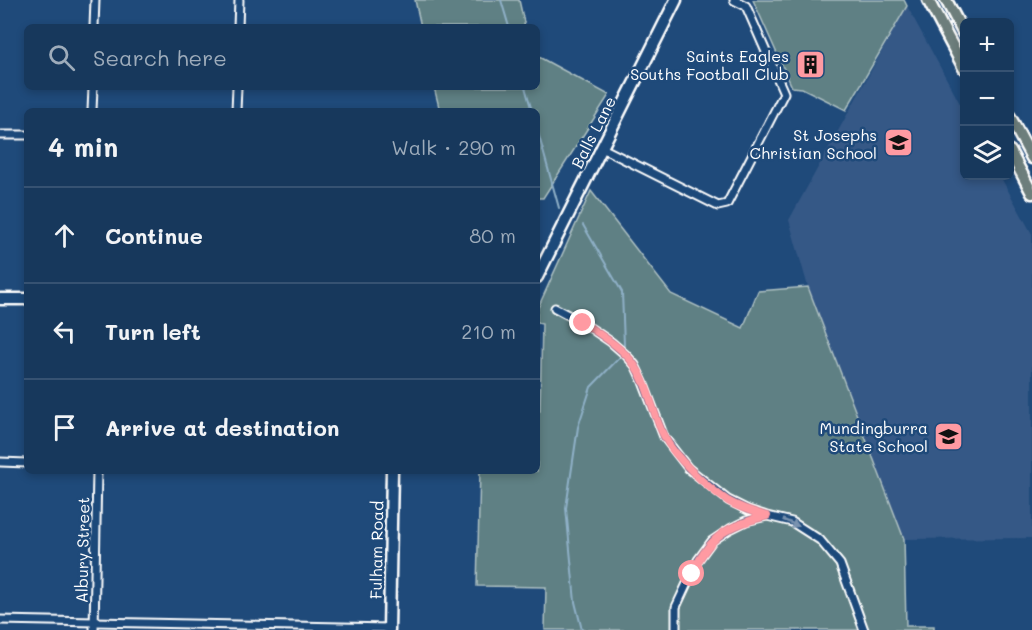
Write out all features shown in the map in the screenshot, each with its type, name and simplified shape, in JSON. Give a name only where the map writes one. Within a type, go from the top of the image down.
[{"type":"main road","name":"Balls Lane","points":[[540,271],[676,0]]},
{"type":"main road","points":[[928,0],[960,60]]},
{"type":"main road","points":[[946,0],[960,26]]},
{"type":"main road","points":[[1014,124],[1032,158]]},
{"type":"main road","points":[[1014,159],[1032,193]]},
{"type":"main road","points":[[0,299],[24,299]]},
{"type":"main road","name":"Fulham Road","points":[[389,629],[392,474]]},
{"type":"street","points":[[94,24],[95,0]]},
{"type":"street","points":[[238,24],[239,0]]},
{"type":"street","points":[[602,148],[718,206],[727,204],[784,93],[746,6],[734,0]]},
{"type":"street","points":[[92,108],[93,90]]},
{"type":"street","points":[[236,108],[237,90]]},
{"type":"street","points":[[0,135],[24,135]]},
{"type":"street","points":[[555,308],[590,328],[635,365],[664,436],[688,468],[728,500],[748,510],[792,522],[820,540],[840,564],[864,630]]},
{"type":"street","points":[[0,462],[24,463]]},
{"type":"street","name":"Albury Street","points":[[94,626],[97,474]]},
{"type":"street","points":[[676,630],[676,606],[698,560],[712,541],[746,521],[767,516]]},
{"type":"street","points":[[0,620],[94,626],[389,629]]},
{"type":"shaded area","points":[[907,6],[960,104],[960,180],[1002,180],[1032,234],[1032,538],[904,539],[808,287],[789,220]]},
{"type":"green space","points":[[415,0],[519,0],[524,24],[420,24]]},
{"type":"green space","points":[[753,0],[904,0],[907,6],[846,110],[802,88],[792,87]]},
{"type":"green space","points":[[540,58],[609,95],[543,198],[540,198],[540,108],[439,108],[435,90],[540,90]]},
{"type":"green space","points":[[591,191],[671,294],[743,328],[758,291],[808,287],[904,539],[906,626],[934,626],[934,630],[545,630],[546,587],[477,586],[480,474],[540,474],[542,324],[540,324],[540,303]]},
{"type":"waterway","points":[[501,0],[508,24]]},
{"type":"waterway","points":[[526,90],[531,108]]},
{"type":"waterway","points":[[540,140],[559,208]]},
{"type":"waterway","points":[[583,225],[622,292],[624,345]]},
{"type":"waterway","points":[[582,630],[575,602],[566,508],[578,427],[591,387],[622,355]]},
{"type":"place","name":"Saints Eagles Souths Football Club","points":[[810,64]]},
{"type":"place","name":"St Josephs Christian School","points":[[898,143]]},
{"type":"place","name":"Mundingburra State School","points":[[949,436]]},
{"type":"route","points":[[583,323],[611,342],[635,365],[664,436],[688,468],[728,500],[767,516],[746,521],[712,541],[698,560],[692,574]]}]
